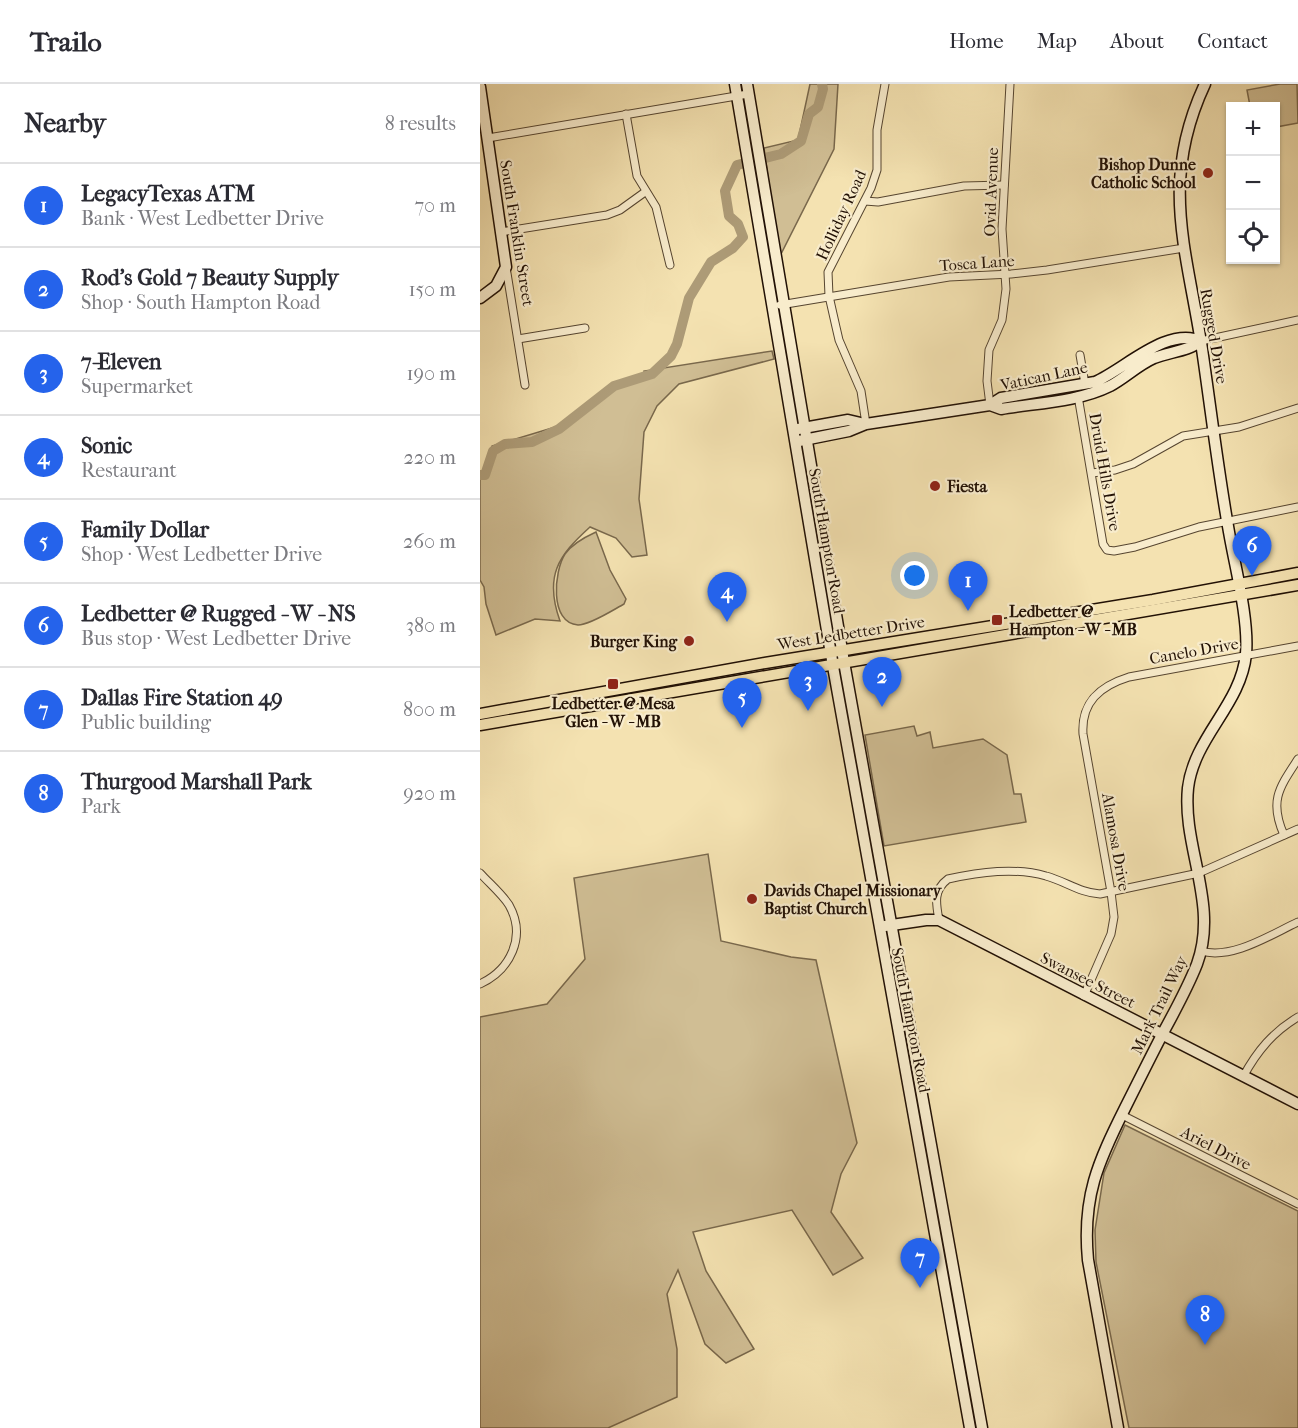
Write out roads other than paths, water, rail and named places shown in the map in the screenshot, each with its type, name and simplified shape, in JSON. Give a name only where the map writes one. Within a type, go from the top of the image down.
[{"type":"main road","name":"West Ledbetter Drive","points":[[480,714],[708,672],[1142,602],[1298,573]]},
{"type":"main road","name":"West Ledbetter Drive","points":[[480,725],[1298,585]]},
{"type":"main road","points":[[940,634],[940,646]]},
{"type":"main road","points":[[708,672],[711,686]]},
{"type":"main road","points":[[586,706],[588,701],[597,696],[624,689]]},
{"type":"main road","points":[[528,716],[556,707],[557,700]]},
{"type":"street","name":"Holliday Road","points":[[866,424],[861,391],[839,340],[828,282],[831,264],[865,201],[877,170],[877,130],[885,84]]},
{"type":"street","name":"Ovid Avenue","points":[[990,405],[989,350],[1002,320],[1006,289],[1002,229],[1010,84]]},
{"type":"street","name":"Rugged Drive","points":[[1205,84],[1195,104],[1181,160],[1179,212],[1240,596]]},
{"type":"street","name":"South Franklin Street","points":[[480,87],[525,385]]},
{"type":"street","points":[[488,138],[626,114],[736,89],[748,89]]},
{"type":"street","name":"South Hampton Road","points":[[736,89],[772,306],[799,429]]},
{"type":"street","name":"South Hampton Road","points":[[748,89],[783,304],[799,429],[814,486],[906,1010],[970,1428]]},
{"type":"street","points":[[626,114],[637,176],[656,207],[670,265]]},
{"type":"street","points":[[865,201],[878,202],[964,186],[1004,185]]},
{"type":"street","points":[[501,232],[607,215],[620,210],[645,192]]},
{"type":"street","name":"Tosca Lane","points":[[772,306],[954,276],[1005,275],[1072,267],[1184,248]]},
{"type":"street","points":[[480,298],[496,286],[506,267]]},
{"type":"street","name":"Vatican Lane","points":[[990,405],[1001,409],[1078,396],[1111,385],[1151,359],[1194,347],[1201,340],[1298,320]]},
{"type":"street","points":[[518,339],[585,327]]},
{"type":"street","name":"Vatican Lane","points":[[801,441],[849,432],[866,424],[990,405],[1001,398],[1085,384],[1108,376],[1167,341],[1191,336],[1201,340]]},
{"type":"street","points":[[1078,396],[1085,384],[1080,355]]},
{"type":"street","name":"Druid Hills Drive","points":[[1078,396],[1103,544],[1107,550],[1135,547],[1199,527],[1227,523]]},
{"type":"street","points":[[1092,473],[1115,470],[1133,464],[1183,436],[1248,425],[1298,408]]},
{"type":"street","name":"Vatican Lane","points":[[799,429],[848,420],[866,424]]},
{"type":"street","name":"South Hampton Road","points":[[801,441],[802,488],[894,1012],[982,1428]]},
{"type":"street","points":[[802,488],[814,486]]},
{"type":"street","points":[[1227,523],[1298,507]]},
{"type":"street","name":"Mark Trail Way","points":[[1118,1428],[1088,1260],[1086,1233],[1089,1199],[1108,1140],[1189,984],[1201,951],[1203,908],[1188,806],[1191,770],[1203,743],[1235,693],[1243,674],[1246,656],[1245,626],[1240,596]]},
{"type":"street","name":"Canelo Drive","points":[[1098,692],[1106,686],[1129,677],[1298,646]]},
{"type":"street","name":"Alamosa Drive","points":[[1084,996],[1111,934],[1114,917],[1083,734],[1085,715],[1098,692]]},
{"type":"street","points":[[1284,835],[1277,820],[1275,802],[1284,781],[1298,759]]},
{"type":"street","points":[[879,927],[939,920],[937,891],[948,879],[1011,871],[1029,872],[1047,876],[1090,893],[1111,892],[1199,873],[1298,829]]},
{"type":"street","points":[[864,838],[876,838]]},
{"type":"street","points":[[480,873],[508,904],[515,922],[516,935],[514,950],[505,967],[480,984]]},
{"type":"street","name":"Swansee Street","points":[[939,920],[1298,1104]]},
{"type":"street","points":[[1201,951],[1222,954],[1235,951],[1298,922]]},
{"type":"street","points":[[894,1012],[906,1010]]},
{"type":"street","points":[[1243,1077],[1258,1051],[1272,1036],[1298,1017]]},
{"type":"street","name":"Ariel Drive","points":[[1122,1114],[1298,1204]]},
{"type":"waterway","points":[[480,475],[485,475],[493,451],[505,444],[532,442],[559,429],[614,386],[652,374],[671,356],[677,344],[689,298],[711,262],[733,248],[743,237],[738,224],[729,216],[725,191],[737,165],[781,154],[801,141],[809,114],[818,107],[823,89],[822,84]]},
{"type":"place","name":"Bishop Dunne Catholic School","points":[[1208,173]]},
{"type":"place","name":"Fiesta","points":[[935,486]]},
{"type":"place","name":"Ledbetter @ Rugged - W - NS","points":[[1252,576]]},
{"type":"place","name":"LegacyTexas ATM","points":[[968,611]]},
{"type":"place","name":"Ledbetter @ Hampton - W - MB","points":[[997,620]]},
{"type":"place","name":"Sonic","points":[[727,622]]},
{"type":"place","name":"Burger King","points":[[689,641]]},
{"type":"place","name":"Ledbetter @ Mesa Glen - W - MB","points":[[613,684]]},
{"type":"place","name":"Rod's Gold 7 Beauty Supply","points":[[882,707]]},
{"type":"place","name":"7-Eleven","points":[[808,711]]},
{"type":"place","name":"Family Dollar","points":[[742,728]]},
{"type":"place","name":"Davids Chapel Missionary Baptist Church","points":[[752,899]]},
{"type":"place","name":"Dallas Fire Station 49","points":[[920,1288]]},
{"type":"place","name":"Thurgood Marshall Park","points":[[1205,1345]]}]
